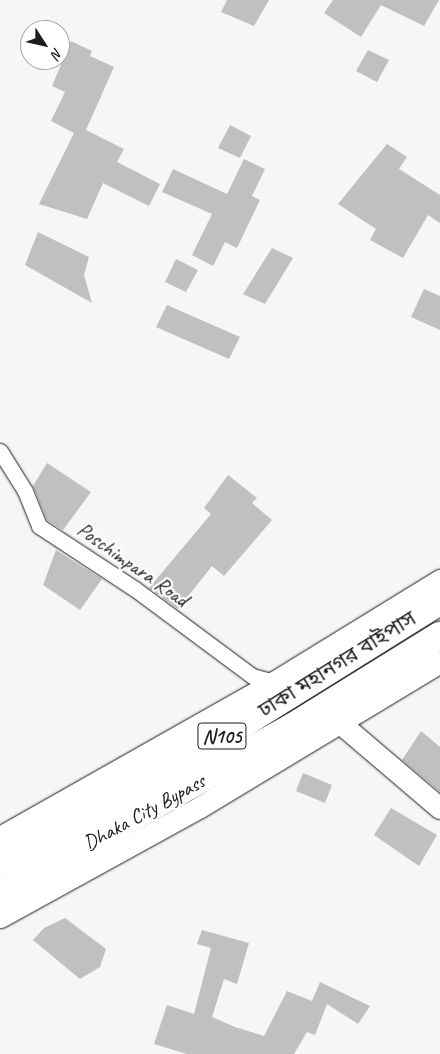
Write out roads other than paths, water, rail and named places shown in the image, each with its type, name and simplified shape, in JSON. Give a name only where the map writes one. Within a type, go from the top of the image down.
[{"type":"highway","name":"ঢাকা মহানগর বাইপাস","points":[[0,862],[189,757],[440,601]]},
{"type":"highway","name":"Dhaka City Bypass","points":[[0,892],[269,741],[440,636]]},
{"type":"main road","points":[[0,837],[274,682],[440,580]]},
{"type":"main road","points":[[0,917],[200,807],[440,662]]},
{"type":"main road","points":[[340,723],[440,808]]},
{"type":"street","name":"Poschimpara Road","points":[[0,451],[25,491],[40,526],[135,589],[252,676],[274,682]]}]
